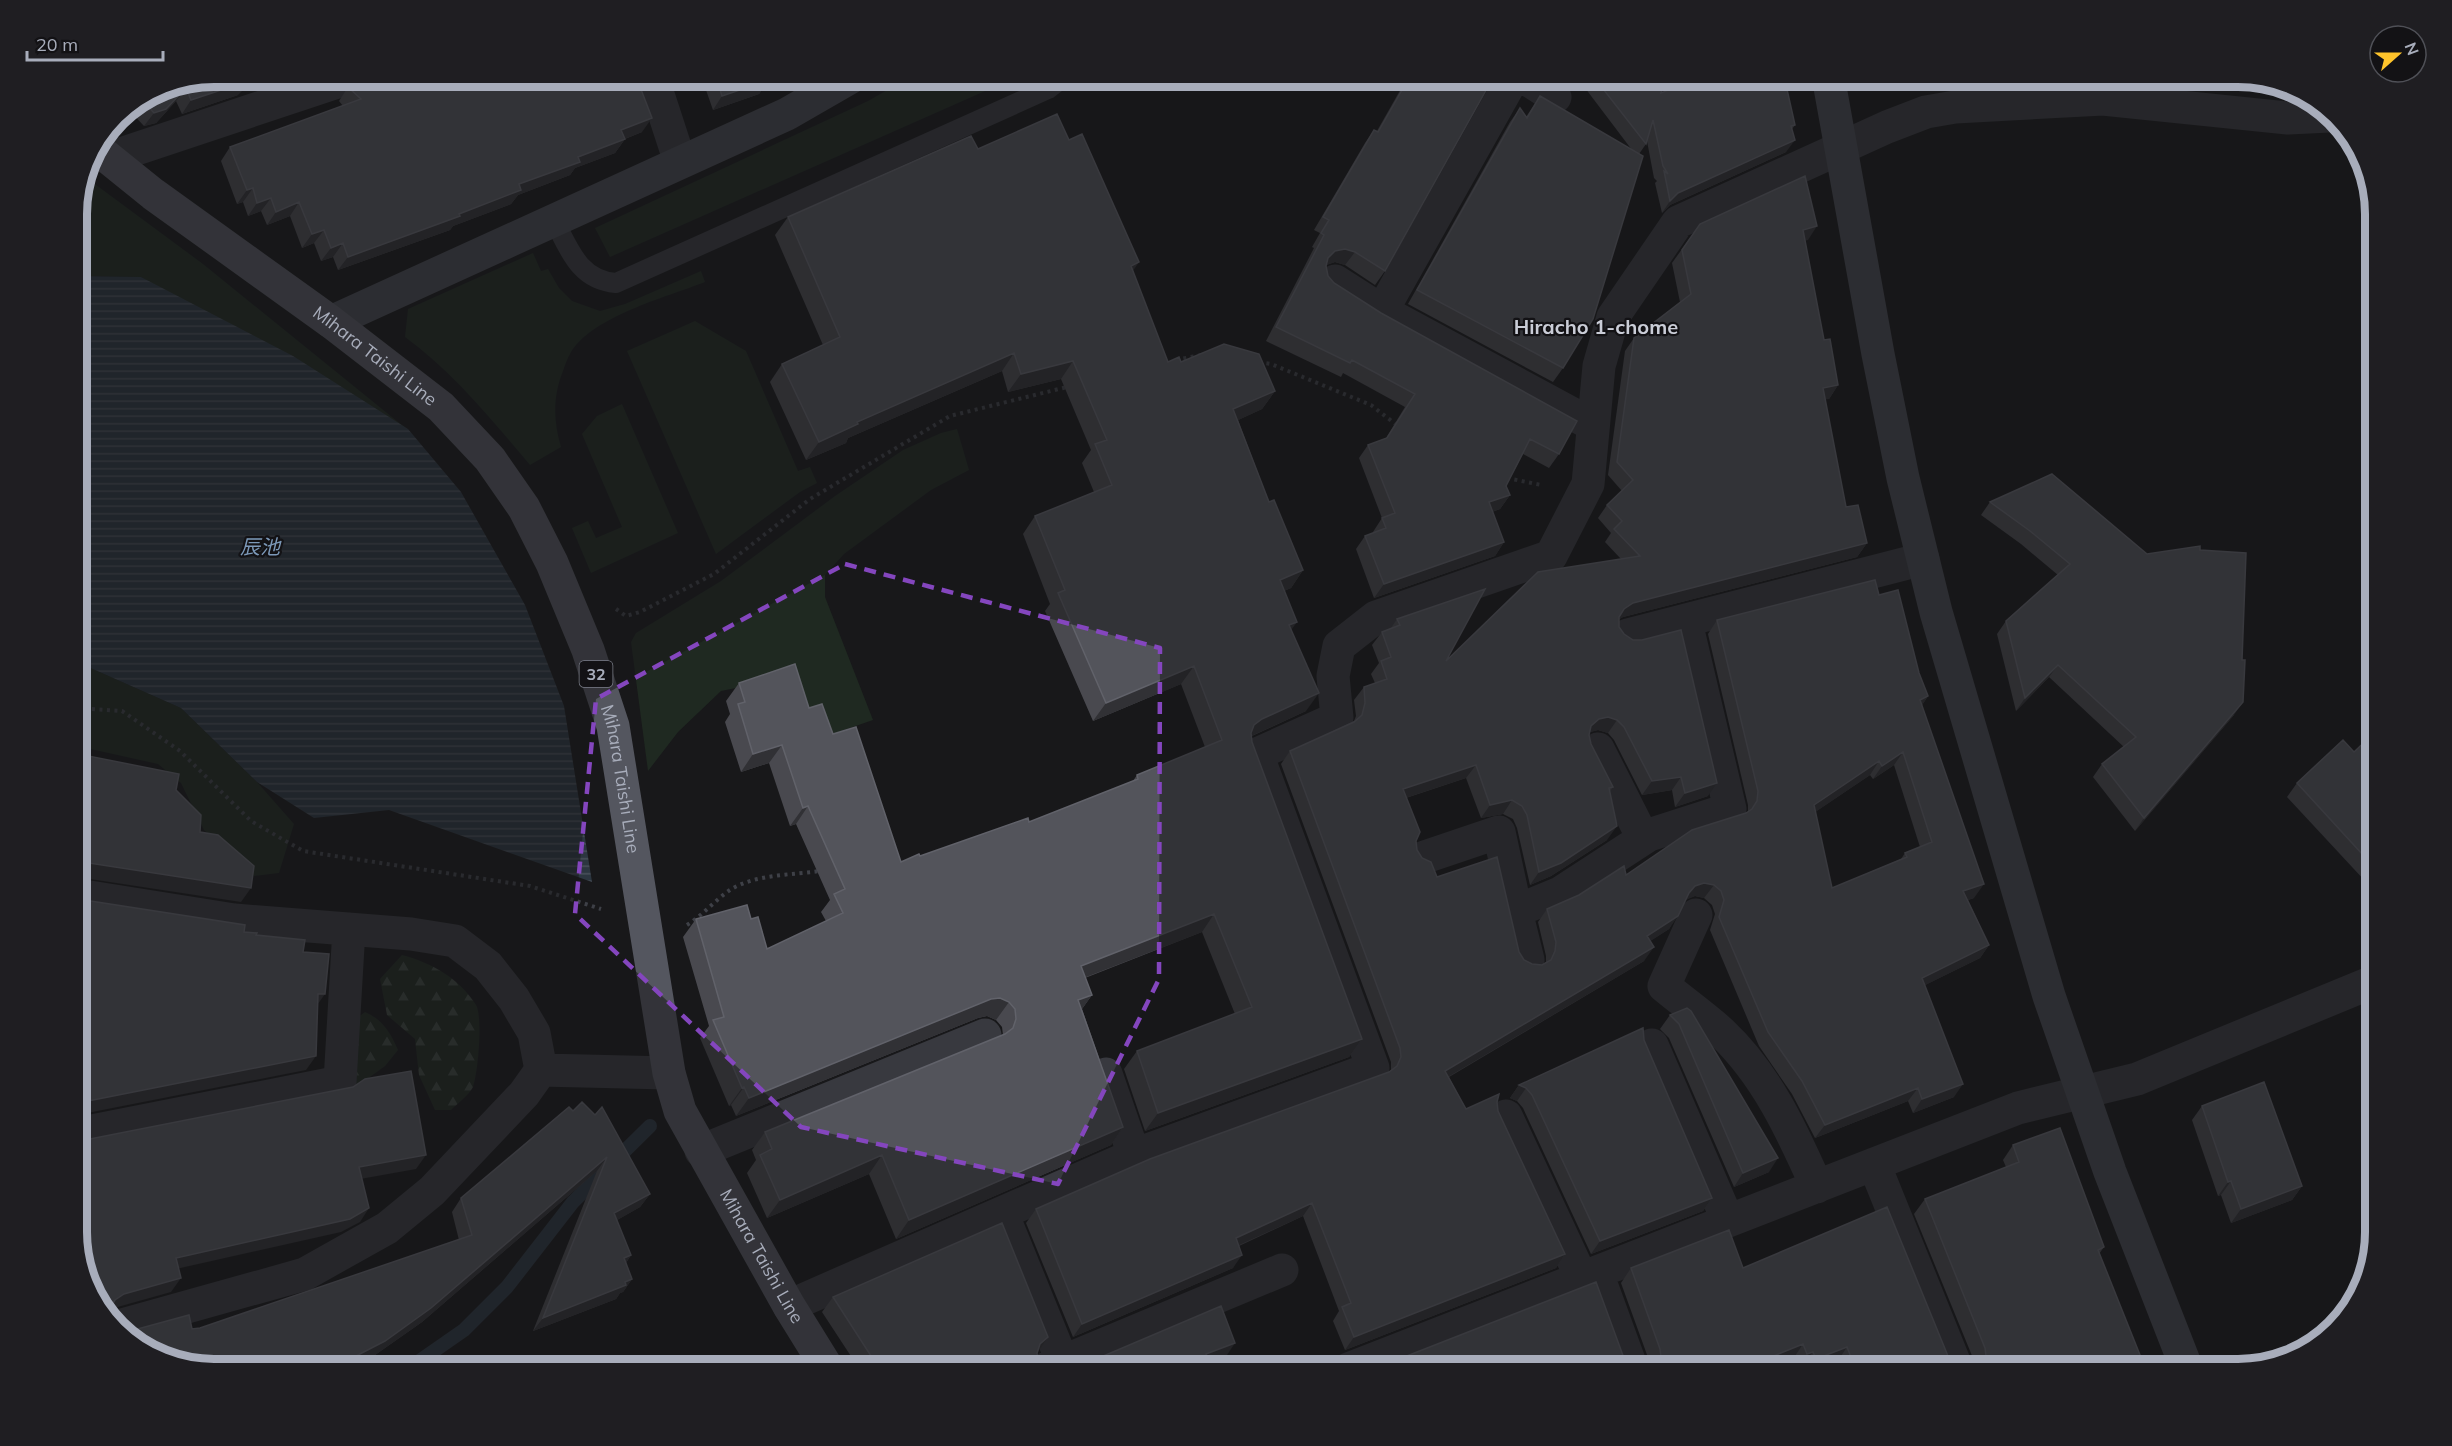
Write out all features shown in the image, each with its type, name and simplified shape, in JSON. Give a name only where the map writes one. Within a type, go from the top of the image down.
[{"type":"main road","name":"Mihara Taishi Line","points":[[103,153],[153,194],[331,322],[441,407],[490,459],[524,508],[552,563],[588,650],[613,726],[646,931],[652,1073],[680,1111],[789,1306],[821,1359]]},
{"type":"street","points":[[103,153],[283,87]]},
{"type":"street","points":[[656,87],[680,162]]},
{"type":"street","points":[[331,322],[786,114],[834,87]]},
{"type":"street","points":[[1382,311],[1508,87]]},
{"type":"street","points":[[1539,87],[1555,97]]},
{"type":"street","points":[[1830,87],[1839,150],[1878,354],[1903,477],[1936,612],[2049,996],[2110,1172],[2183,1359]]},
{"type":"street","points":[[789,1306],[1134,1155],[1373,1068],[1257,754],[1337,718],[1333,676],[1339,646],[1376,617],[1551,556],[1588,484],[1599,366],[1613,316],[1678,222],[1887,127],[1916,116],[1955,107],[2103,99],[2288,118],[2319,116]]},
{"type":"street","points":[[1335,281],[1382,311],[1593,425]]},
{"type":"street","points":[[1628,635],[1686,622],[1923,559]]},
{"type":"street","points":[[1516,910],[1560,892],[1654,833],[1730,809],[1686,622]]},
{"type":"street","points":[[1598,749],[1654,833]]},
{"type":"street","points":[[1425,857],[1498,832],[1528,960]]},
{"type":"street","points":[[87,897],[234,921],[349,929],[455,941],[488,966],[514,999],[534,1033],[541,1070],[524,1094],[432,1191],[387,1228],[305,1274],[127,1324]]},
{"type":"street","points":[[1696,915],[1664,986],[1722,1033],[1755,1071],[1788,1122],[1817,1187]]},
{"type":"street","points":[[87,1132],[340,1082],[349,929]]},
{"type":"street","points":[[1376,1359],[2018,1108],[2137,1079],[2365,985]]},
{"type":"street","points":[[701,1151],[985,1035]]},
{"type":"street","points":[[1652,1045],[1728,1221]]},
{"type":"street","points":[[541,1070],[652,1073]]},
{"type":"street","points":[[1106,1074],[1134,1155]]},
{"type":"street","points":[[1506,1116],[1589,1276],[1627,1359]]},
{"type":"street","points":[[1874,1164],[1953,1359]]},
{"type":"street","points":[[1002,1213],[1052,1359]]},
{"type":"street","points":[[1071,1359],[1282,1270]]},
{"type":"lane","points":[[554,220],[585,272],[601,282],[616,283],[1051,87]]},
{"type":"path","points":[[1174,360],[1196,354],[1207,356]]},
{"type":"path","points":[[1250,361],[1271,364],[1371,405],[1405,432]]},
{"type":"path","points":[[607,603],[626,616],[640,612],[714,574],[810,499],[950,416],[1074,385]]},
{"type":"path","points":[[1503,477],[1541,486],[1588,484]]},
{"type":"path","points":[[87,709],[122,711],[180,751],[251,821],[303,851],[530,886],[646,931],[677,931],[702,915],[731,889],[761,878],[830,869]]},
{"type":"highlighted area","points":[[845,564],[1160,648],[1159,979],[1058,1184],[801,1127],[575,914],[596,699]]},
{"type":"green space","points":[[893,87],[994,87],[610,257],[595,228],[868,101]]},
{"type":"green space","points":[[91,181],[203,264],[408,430],[141,277],[87,276],[87,206]]},
{"type":"green space","points":[[533,253],[541,271],[548,269],[559,288],[572,301],[600,311],[625,304],[701,271],[705,282],[611,319],[580,341],[568,358],[557,390],[555,418],[561,447],[530,465],[456,381],[405,337],[408,309]]},
{"type":"green space","points":[[695,321],[746,351],[798,471],[810,467],[817,483],[800,492],[716,554],[627,351]]},
{"type":"green space","points":[[622,404],[678,533],[591,573],[572,528],[588,521],[596,538],[622,527],[582,434],[597,416]]},
{"type":"green space","points":[[957,429],[969,470],[931,490],[844,554],[825,575],[825,597],[873,720],[815,740],[780,679],[721,691],[678,732],[648,771],[631,642],[636,633],[721,581],[835,496],[903,450],[941,433]]},
{"type":"green space","points":[[87,666],[181,708],[257,782],[294,824],[279,873],[254,876],[204,830],[181,783],[158,764],[87,748]]},
{"type":"green space","points":[[402,955],[424,962],[453,979],[469,995],[478,1011],[479,1045],[473,1087],[451,1110],[435,1110],[419,1075],[415,1039],[387,1015],[380,979]]},
{"type":"green space","points":[[365,1012],[385,1027],[398,1050],[385,1066],[356,1087],[348,1025]]},
{"type":"water","name":"辰池","points":[[87,276],[141,277],[293,356],[408,429],[461,492],[525,605],[564,706],[592,882],[389,810],[314,818],[257,782],[181,708],[87,666]]},
{"type":"building","points":[[230,87],[191,100],[187,90]]},
{"type":"building","points":[[348,87],[640,87],[652,118],[621,130],[625,139],[578,157],[580,162],[519,184],[521,190],[459,214],[460,216],[348,257],[343,243],[331,248],[324,230],[312,234],[299,202],[276,212],[271,198],[257,203],[253,188],[247,190],[230,147],[361,99]]},
{"type":"building","points":[[719,87],[748,87],[722,96]]},
{"type":"building","points":[[1404,87],[1488,87],[1385,271],[1355,252],[1345,249],[1335,251],[1328,258],[1326,266],[1328,276],[1334,283],[1381,313],[1577,421],[1559,454],[1530,439],[1506,486],[1510,495],[1489,502],[1504,542],[1384,584],[1365,536],[1386,528],[1382,518],[1395,513],[1368,445],[1387,438],[1415,394],[1352,360],[1350,363],[1276,327],[1324,235],[1321,233],[1329,220],[1323,217],[1374,130],[1378,132]]},
{"type":"building","points":[[1602,87],[1663,87],[1661,93],[1676,87],[1786,87],[1795,125],[1791,126],[1795,140],[1678,193],[1670,201],[1664,171],[1668,174],[1663,166],[1653,120],[1646,144]]},
{"type":"building","points":[[184,90],[166,109],[154,113],[148,106]]},
{"type":"building","points":[[1540,96],[1643,156],[1593,319],[1563,368],[1417,290],[1520,108],[1527,118]]},
{"type":"building","points":[[1057,114],[1069,140],[1082,134],[1139,262],[1131,266],[1168,362],[1179,357],[1181,362],[1224,344],[1259,354],[1275,391],[1233,409],[1269,502],[1274,500],[1303,570],[1280,580],[1297,622],[1289,625],[1319,693],[1262,719],[1254,725],[1251,733],[1252,742],[1362,1039],[1158,1113],[1137,1051],[1252,1007],[1214,914],[1081,966],[1092,995],[1078,1000],[1123,1127],[909,1220],[882,1155],[780,1200],[760,1155],[772,1149],[765,1132],[1005,1034],[1013,1028],[1016,1019],[1015,1009],[1009,1002],[1000,998],[991,999],[749,1098],[744,1087],[742,1088],[713,1020],[724,1017],[696,919],[747,905],[751,919],[758,917],[767,949],[843,913],[834,894],[845,889],[808,806],[803,808],[782,745],[753,754],[738,704],[745,702],[739,683],[795,664],[809,708],[822,704],[833,734],[856,727],[901,862],[1028,818],[1029,822],[1138,779],[1137,775],[1222,740],[1194,666],[1106,703],[1058,593],[1065,590],[1035,516],[1112,485],[1095,444],[1107,440],[1073,361],[1021,374],[1014,353],[857,422],[858,424],[819,442],[782,364],[840,337],[788,217],[971,136],[978,149]]},
{"type":"building","points":[[1805,176],[1817,226],[1803,230],[1824,340],[1830,339],[1838,385],[1823,388],[1846,507],[1858,505],[1867,543],[1633,603],[1624,609],[1619,617],[1619,627],[1633,640],[1642,640],[1681,630],[1717,783],[1685,793],[1681,777],[1652,781],[1624,727],[1617,720],[1608,717],[1599,719],[1591,726],[1589,735],[1591,744],[1613,787],[1609,788],[1617,826],[1561,863],[1539,872],[1527,815],[1522,806],[1512,800],[1490,805],[1476,765],[1403,789],[1420,832],[1416,841],[1417,850],[1422,858],[1431,862],[1437,877],[1497,857],[1519,952],[1524,960],[1532,964],[1542,965],[1551,960],[1556,942],[1547,909],[1579,895],[1624,866],[1626,875],[1692,830],[1746,813],[1757,801],[1758,791],[1717,620],[1875,580],[1879,595],[1898,590],[1919,673],[1928,696],[1920,700],[1984,884],[1963,891],[1989,945],[1922,978],[1963,1084],[1922,1099],[1918,1088],[1825,1125],[1802,1081],[1768,1032],[1719,917],[1724,900],[1721,891],[1714,885],[1704,883],[1695,886],[1689,893],[1678,916],[1647,936],[1654,947],[1445,1071],[1466,1109],[1499,1094],[1498,1111],[1565,1254],[1354,1337],[1342,1307],[1351,1303],[1312,1203],[1236,1238],[1242,1255],[1082,1324],[1036,1209],[1150,1159],[1389,1072],[1397,1066],[1401,1057],[1400,1048],[1290,751],[1354,722],[1362,715],[1365,703],[1364,687],[1387,679],[1381,661],[1391,657],[1382,632],[1400,625],[1397,619],[1485,589],[1446,661],[1538,572],[1640,556],[1614,529],[1622,521],[1607,505],[1633,480],[1617,462],[1634,338],[1691,294],[1682,250],[1700,224]],"holes":[[[1903,752],[1932,842],[1905,853],[1907,857],[1832,888],[1814,805],[1879,761],[1882,766]]]},
{"type":"building","points":[[2052,474],[2147,554],[2200,546],[2200,550],[2246,553],[2242,660],[2245,660],[2243,702],[2144,818],[2102,764],[2136,737],[2058,665],[2025,698],[2006,621],[2070,564],[1990,502]]},
{"type":"building","points":[[2343,740],[2354,752],[2365,742],[2365,857],[2297,783]]},
{"type":"building","points":[[87,749],[89,749],[88,756],[179,774],[176,790],[201,815],[200,832],[218,835],[254,866],[251,888],[87,863]]},
{"type":"building","points":[[87,900],[245,925],[244,932],[305,940],[303,952],[329,954],[325,994],[318,994],[316,1056],[87,1101]]},
{"type":"building","points":[[1687,1008],[1691,1011],[1778,1158],[1743,1173],[1679,1024],[1670,1015]]},
{"type":"building","points":[[1643,1028],[1644,1040],[1712,1198],[1600,1241],[1532,1095],[1526,1088],[1519,1085]]},
{"type":"building","points":[[411,1071],[426,1155],[359,1167],[369,1208],[350,1219],[176,1258],[181,1278],[124,1294],[115,1300],[111,1306],[100,1288],[89,1257],[87,1139],[353,1087],[365,1079]]},
{"type":"building","points":[[2264,1082],[2302,1186],[2241,1209],[2231,1181],[2228,1182],[2202,1106]]},
{"type":"building","points":[[582,1102],[595,1115],[602,1107],[650,1194],[614,1213],[631,1255],[624,1258],[632,1279],[625,1282],[626,1285],[543,1318],[607,1157],[431,1308],[385,1341],[350,1359],[198,1358],[166,1349],[134,1330],[189,1315],[192,1329],[200,1328],[472,1235],[461,1198],[569,1107],[573,1111]]},
{"type":"building","points":[[2060,1128],[2104,1247],[2098,1250],[2142,1359],[1985,1359],[1985,1348],[1925,1199],[2019,1162],[2013,1145]]},
{"type":"building","points":[[1887,1207],[1949,1359],[1852,1359],[1847,1347],[1816,1359],[1813,1352],[1807,1354],[1803,1344],[1766,1359],[1660,1359],[1660,1349],[1631,1268],[1729,1230],[1743,1268]]},
{"type":"building","points":[[1002,1223],[1048,1337],[1040,1344],[1038,1359],[873,1359],[833,1297]]},
{"type":"building","points":[[1596,1282],[1624,1359],[1399,1359]]},
{"type":"building","points":[[1221,1306],[1235,1343],[1206,1354],[1208,1359],[1096,1359]]},
{"type":"waterway","points":[[422,1359],[464,1330],[507,1287],[573,1202],[650,1126]]},
{"type":"district","name":"Hiracho 1-chome","points":[[1596,327]]}]
